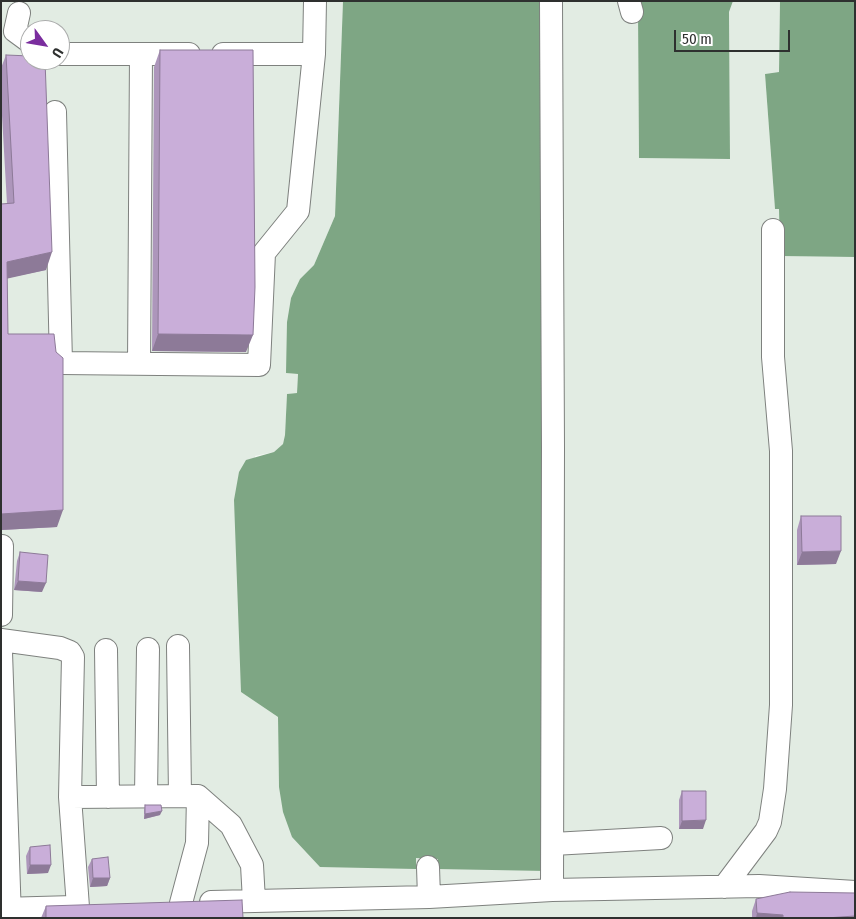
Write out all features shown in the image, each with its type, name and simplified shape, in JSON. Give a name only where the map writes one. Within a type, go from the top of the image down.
[{"type":"lane","points":[[55,112],[61,364],[259,365],[264,253],[298,211],[314,54],[315,1]]},
{"type":"lane","points":[[551,1],[552,890]]},
{"type":"lane","points":[[13,11],[15,31],[20,35]]},
{"type":"lane","points":[[70,54],[314,54]]},
{"type":"lane","points":[[139,364],[141,54]]},
{"type":"lane","points":[[724,888],[766,831],[770,822],[775,789],[781,705],[781,451],[773,357],[773,230]]},
{"type":"lane","points":[[1,615],[2,546]]},
{"type":"lane","points":[[1,640],[60,648],[70,652],[73,658],[70,797],[88,906],[7,912],[1,652]]},
{"type":"lane","points":[[178,646],[189,796],[197,843],[172,903],[259,906],[552,890],[758,886],[855,892]]},
{"type":"lane","points":[[106,650],[108,797]]},
{"type":"lane","points":[[146,796],[148,650]]},
{"type":"lane","points":[[70,797],[189,796],[231,825],[252,865],[259,906]]},
{"type":"lane","points":[[553,844],[662,838]]},
{"type":"lane","points":[[428,867],[430,897]]},
{"type":"shaded area","points":[[1,1],[343,1],[335,216],[314,265],[300,279],[291,298],[287,322],[287,373],[298,374],[297,393],[287,394],[283,444],[274,452],[255,456],[241,692],[278,717],[279,787],[416,869],[416,858],[438,858],[437,869],[545,1],[635,1],[638,12],[639,158],[730,159],[729,12],[733,1],[780,1],[779,72],[765,74],[775,209],[779,209],[780,256],[855,257],[855,918],[1,918]]},
{"type":"shaded area","points":[[343,1],[545,1],[547,871],[437,869],[438,859],[416,858],[416,869],[320,867],[292,837],[283,812],[279,787],[278,717],[241,692],[234,500],[239,472],[246,460],[274,452],[283,444],[287,394],[297,393],[298,374],[286,373],[287,322],[291,298],[300,279],[314,265],[335,216]]},
{"type":"shaded area","points":[[635,1],[733,1],[729,12],[730,159],[639,158],[638,12]]},
{"type":"shaded area","points":[[780,1],[855,1],[855,257],[780,256],[779,209],[775,209],[765,74],[779,72]]},
{"type":"building","points":[[160,50],[253,50],[255,287],[253,335],[158,334]]},
{"type":"building","points":[[6,55],[20,56],[20,70],[45,70],[52,252],[7,262],[8,334],[54,334],[56,352],[63,358],[63,510],[1,514],[1,204],[14,203]]},
{"type":"building","points":[[801,516],[841,516],[841,551],[802,552]]},
{"type":"building","points":[[20,552],[48,555],[46,583],[18,581]]},
{"type":"building","points":[[682,791],[706,791],[706,820],[682,821]]},
{"type":"building","points":[[145,805],[161,805],[162,811],[145,814]]},
{"type":"building","points":[[50,845],[51,865],[30,865],[30,847]]},
{"type":"building","points":[[108,857],[110,878],[93,878],[92,859]]},
{"type":"building","points":[[790,892],[855,893],[855,916],[783,918],[783,915],[757,913],[756,899]]},
{"type":"building","points":[[242,900],[243,918],[46,918],[46,906]]}]
